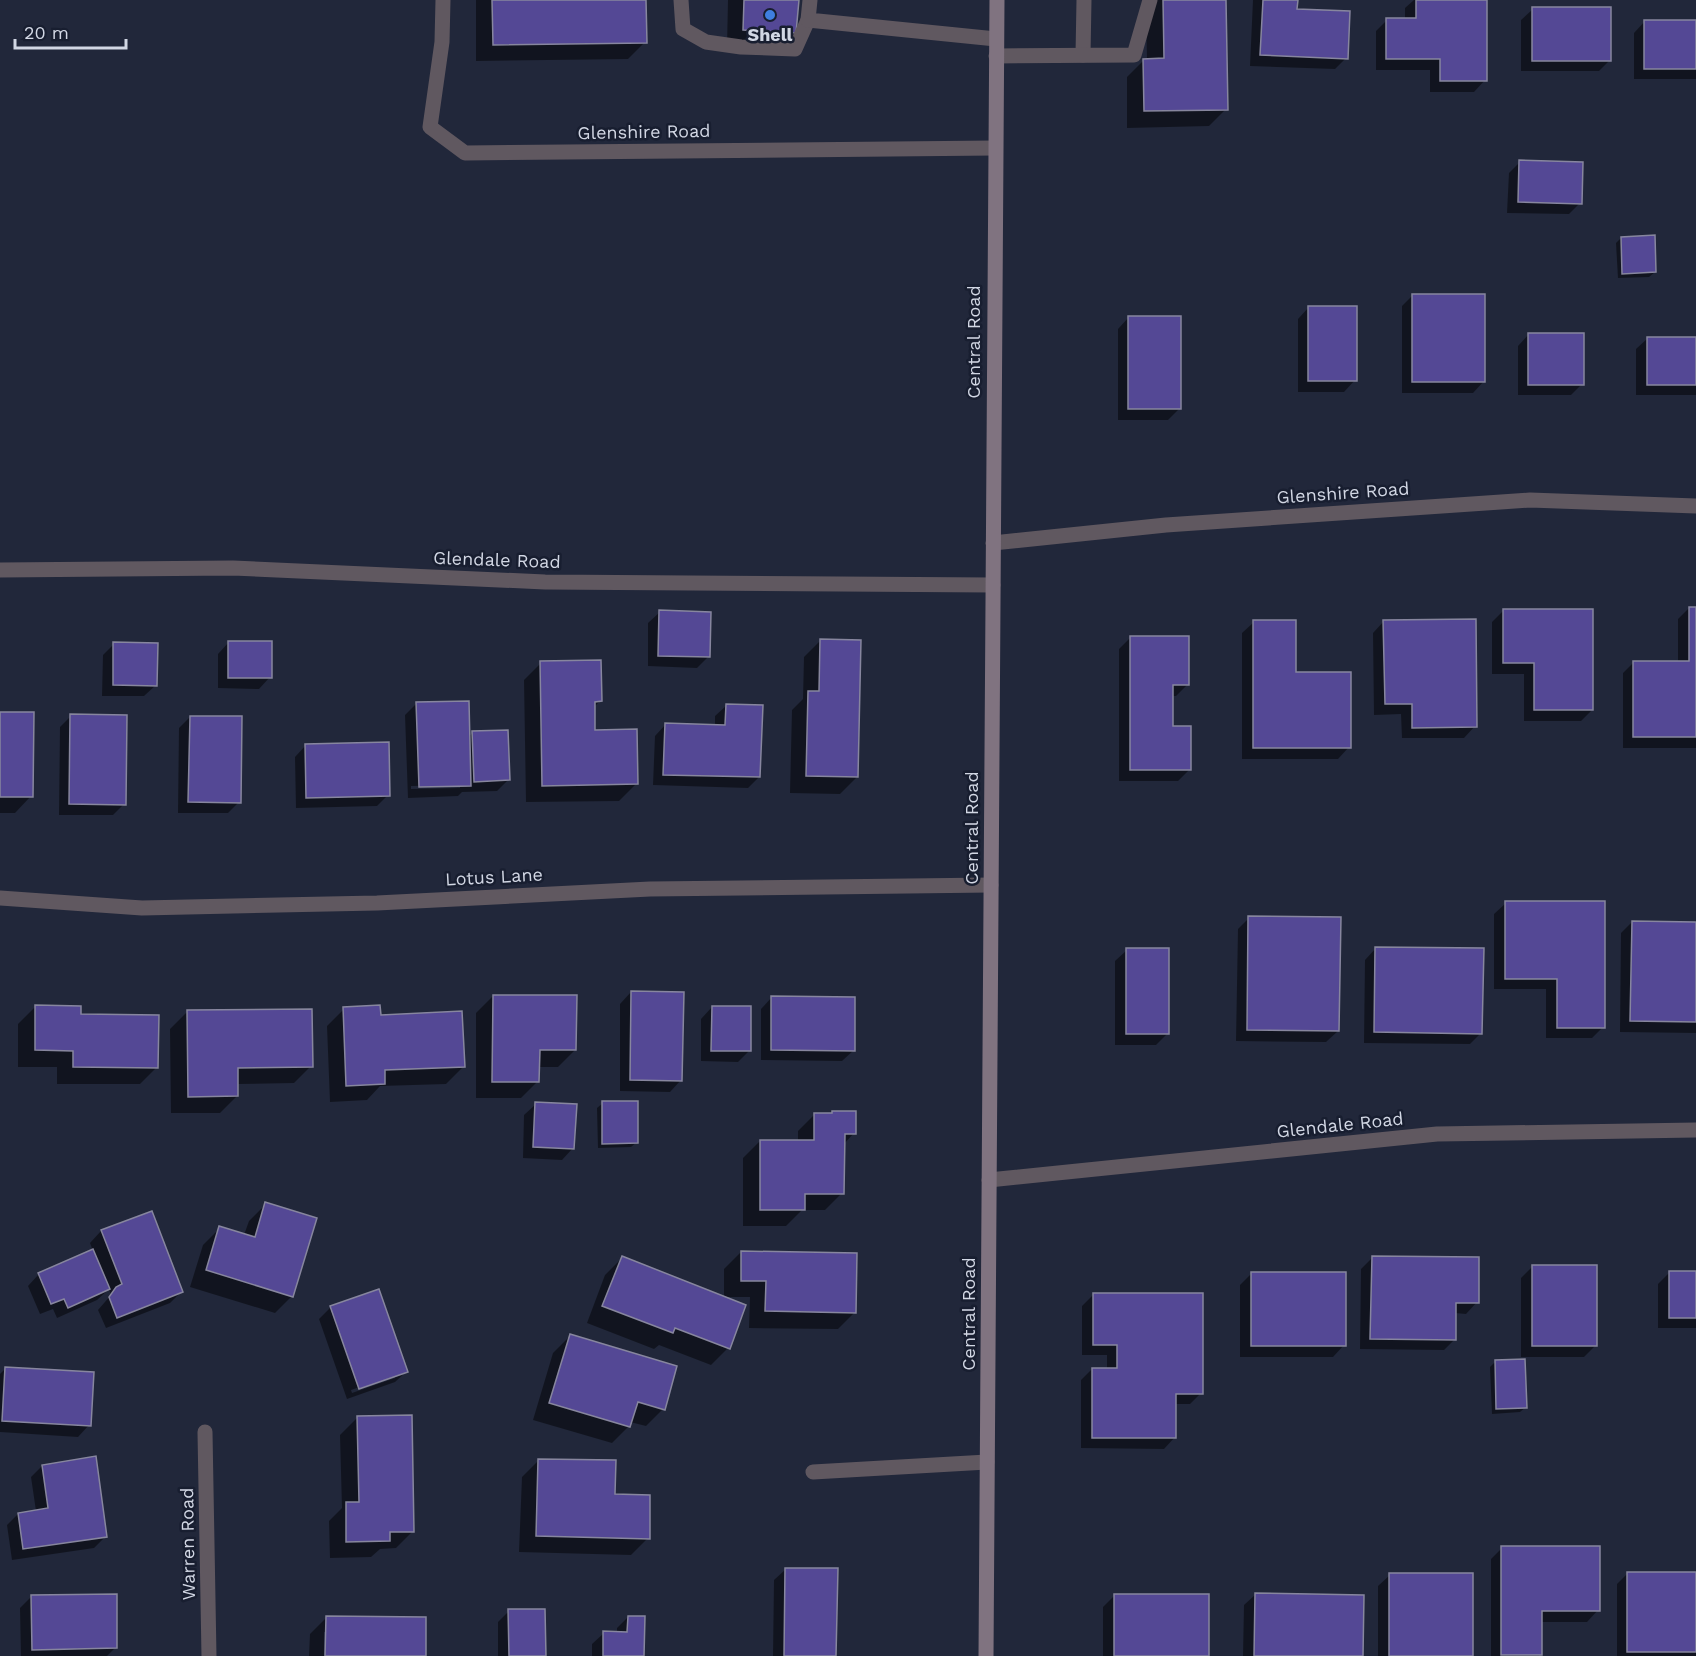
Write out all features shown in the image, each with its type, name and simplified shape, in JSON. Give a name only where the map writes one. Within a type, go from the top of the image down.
[{"type":"main road","name":"Central Road","points":[[986,1656],[996,0]]},
{"type":"street","name":"Glenshire Road","points":[[443,0],[441,42],[430,127],[465,153],[995,148]]},
{"type":"street","points":[[681,0],[683,29],[706,42],[741,47],[795,49],[808,20],[810,0]]},
{"type":"street","points":[[1083,56],[1084,0]]},
{"type":"street","points":[[996,56],[1134,55],[1150,0]]},
{"type":"street","points":[[808,20],[996,39]]},
{"type":"street","name":"Glenshire Road","points":[[993,543],[1166,525],[1530,500],[1696,506]]},
{"type":"street","name":"Glendale Road","points":[[0,570],[233,568],[545,582],[993,585]]},
{"type":"street","name":"Lotus Lane","points":[[0,898],[142,908],[377,903],[650,889],[991,885]]},
{"type":"street","name":"Glendale Road","points":[[989,1180],[1437,1134],[1696,1130]]},
{"type":"street","name":"Warren Road","points":[[205,1432],[209,1656]]},
{"type":"street","points":[[813,1472],[987,1462]]},
{"type":"building","points":[[492,0],[646,0],[647,43],[493,45]]},
{"type":"building","name":"Shell","points":[[744,0],[799,0],[796,33],[743,30]]},
{"type":"building","points":[[1163,0],[1226,0],[1228,110],[1144,111],[1143,59],[1164,58]]},
{"type":"building","points":[[1263,0],[1298,0],[1297,9],[1350,11],[1348,59],[1260,55]]},
{"type":"building","points":[[1416,0],[1487,0],[1487,81],[1440,81],[1440,59],[1386,59],[1386,18],[1416,18]]},
{"type":"building","points":[[1532,7],[1611,7],[1611,61],[1532,61]]},
{"type":"building","points":[[1644,20],[1696,20],[1696,69],[1644,69]]},
{"type":"building","points":[[1519,160],[1583,162],[1582,204],[1518,202]]},
{"type":"building","points":[[1655,235],[1656,272],[1622,274],[1621,237]]},
{"type":"building","points":[[1412,294],[1485,294],[1485,382],[1412,382]]},
{"type":"building","points":[[1308,306],[1357,306],[1357,381],[1308,381]]},
{"type":"building","points":[[1128,316],[1181,316],[1181,409],[1128,409]]},
{"type":"building","points":[[1528,333],[1584,333],[1584,385],[1528,385]]},
{"type":"building","points":[[1647,337],[1696,337],[1696,385],[1647,385]]},
{"type":"building","points":[[1689,607],[1696,607],[1696,737],[1633,737],[1633,661],[1689,661]]},
{"type":"building","points":[[1503,609],[1593,609],[1593,710],[1534,710],[1534,663],[1503,663]]},
{"type":"building","points":[[659,610],[711,612],[710,657],[658,656]]},
{"type":"building","points":[[1476,619],[1477,727],[1412,728],[1412,704],[1385,704],[1383,620]]},
{"type":"building","points":[[1253,620],[1296,620],[1296,672],[1351,672],[1351,748],[1253,748]]},
{"type":"building","points":[[1130,636],[1189,636],[1189,685],[1173,685],[1173,726],[1191,726],[1191,770],[1130,770]]},
{"type":"building","points":[[820,639],[861,640],[858,777],[806,776],[808,691],[819,691]]},
{"type":"building","points":[[228,641],[272,641],[272,678],[228,678]]},
{"type":"building","points":[[113,642],[158,643],[157,686],[113,685]]},
{"type":"building","points":[[601,660],[602,701],[595,702],[595,730],[637,729],[638,784],[542,786],[540,661]]},
{"type":"building","points":[[469,701],[471,786],[419,787],[416,702]]},
{"type":"building","points":[[726,704],[763,705],[760,777],[663,775],[665,723],[725,725]]},
{"type":"building","points":[[0,712],[34,712],[33,797],[0,797]]},
{"type":"building","points":[[70,714],[127,715],[126,805],[69,804]]},
{"type":"building","points":[[190,716],[242,716],[241,803],[188,802]]},
{"type":"building","points":[[508,730],[510,780],[474,782],[472,731]]},
{"type":"building","points":[[389,742],[390,796],[306,798],[305,744]]},
{"type":"building","points":[[1505,901],[1605,901],[1605,1028],[1557,1028],[1557,979],[1505,979]]},
{"type":"building","points":[[1248,916],[1341,917],[1339,1031],[1247,1030]]},
{"type":"building","points":[[1632,921],[1696,922],[1696,1022],[1630,1021]]},
{"type":"building","points":[[1375,947],[1484,948],[1482,1034],[1374,1032]]},
{"type":"building","points":[[1126,948],[1169,948],[1169,1034],[1126,1034]]},
{"type":"building","points":[[631,991],[684,992],[682,1081],[630,1080]]},
{"type":"building","points":[[493,995],[577,995],[576,1050],[540,1050],[539,1082],[492,1082]]},
{"type":"building","points":[[771,996],[855,997],[855,1051],[771,1050]]},
{"type":"building","points":[[35,1005],[81,1006],[81,1014],[159,1015],[158,1068],[73,1067],[73,1051],[35,1050]]},
{"type":"building","points":[[380,1005],[381,1015],[462,1011],[465,1067],[385,1070],[385,1084],[346,1086],[343,1007]]},
{"type":"building","points":[[712,1006],[751,1006],[751,1051],[711,1051]]},
{"type":"building","points":[[312,1009],[313,1067],[238,1068],[238,1096],[188,1097],[187,1010]]},
{"type":"building","points":[[602,1101],[638,1101],[638,1143],[602,1144]]},
{"type":"building","points":[[535,1102],[577,1104],[574,1149],[533,1147]]},
{"type":"building","points":[[832,1111],[856,1111],[856,1134],[845,1134],[844,1194],[805,1194],[805,1210],[760,1210],[760,1140],[814,1140],[814,1113],[832,1113]]},
{"type":"building","points":[[265,1202],[317,1218],[293,1297],[206,1270],[219,1226],[255,1237]]},
{"type":"building","points":[[152,1211],[183,1292],[117,1318],[109,1297],[116,1287],[122,1284],[101,1230]]},
{"type":"building","points":[[93,1249],[110,1289],[68,1308],[64,1299],[51,1304],[38,1273]]},
{"type":"building","points":[[741,1251],[857,1253],[856,1313],[765,1311],[766,1281],[741,1281]]},
{"type":"building","points":[[622,1256],[746,1305],[730,1349],[675,1328],[673,1333],[602,1306]]},
{"type":"building","points":[[1372,1256],[1479,1257],[1479,1303],[1456,1303],[1456,1340],[1370,1339]]},
{"type":"building","points":[[1532,1265],[1597,1265],[1597,1346],[1532,1346]]},
{"type":"building","points":[[1669,1271],[1696,1271],[1696,1318],[1669,1318]]},
{"type":"building","points":[[1251,1272],[1346,1272],[1346,1346],[1251,1346]]},
{"type":"building","points":[[379,1289],[408,1372],[359,1389],[330,1306]]},
{"type":"building","points":[[1093,1293],[1203,1293],[1203,1394],[1176,1394],[1176,1438],[1092,1438],[1092,1368],[1117,1368],[1117,1345],[1093,1345]]},
{"type":"building","points":[[570,1334],[677,1366],[665,1410],[638,1402],[630,1427],[549,1403]]},
{"type":"building","points":[[1525,1359],[1527,1408],[1496,1409],[1495,1360]]},
{"type":"building","points":[[5,1367],[94,1372],[91,1426],[2,1421]]},
{"type":"building","points":[[412,1415],[414,1532],[390,1532],[390,1541],[346,1542],[346,1502],[359,1502],[357,1416]]},
{"type":"building","points":[[96,1456],[107,1537],[23,1549],[18,1513],[48,1508],[42,1465]]},
{"type":"building","points":[[538,1459],[616,1460],[615,1494],[650,1495],[650,1539],[536,1536]]},
{"type":"building","points":[[1501,1546],[1600,1546],[1600,1611],[1542,1611],[1542,1655],[1501,1655]]},
{"type":"building","points":[[785,1568],[838,1568],[836,1656],[784,1656]]},
{"type":"building","points":[[1627,1572],[1696,1572],[1696,1652],[1627,1652]]},
{"type":"building","points":[[1389,1573],[1473,1573],[1473,1656],[1389,1656]]},
{"type":"building","points":[[1255,1593],[1364,1595],[1363,1656],[1254,1656]]},
{"type":"building","points":[[117,1594],[117,1648],[32,1650],[31,1595]]},
{"type":"building","points":[[1114,1594],[1209,1594],[1209,1656],[1114,1656]]},
{"type":"building","points":[[508,1609],[545,1609],[546,1656],[509,1656]]},
{"type":"building","points":[[326,1616],[426,1617],[426,1656],[325,1656]]},
{"type":"building","points":[[628,1616],[645,1616],[644,1656],[603,1656],[603,1631],[627,1632]]},
{"type":"place","name":"Shell","points":[[770,15]]}]
